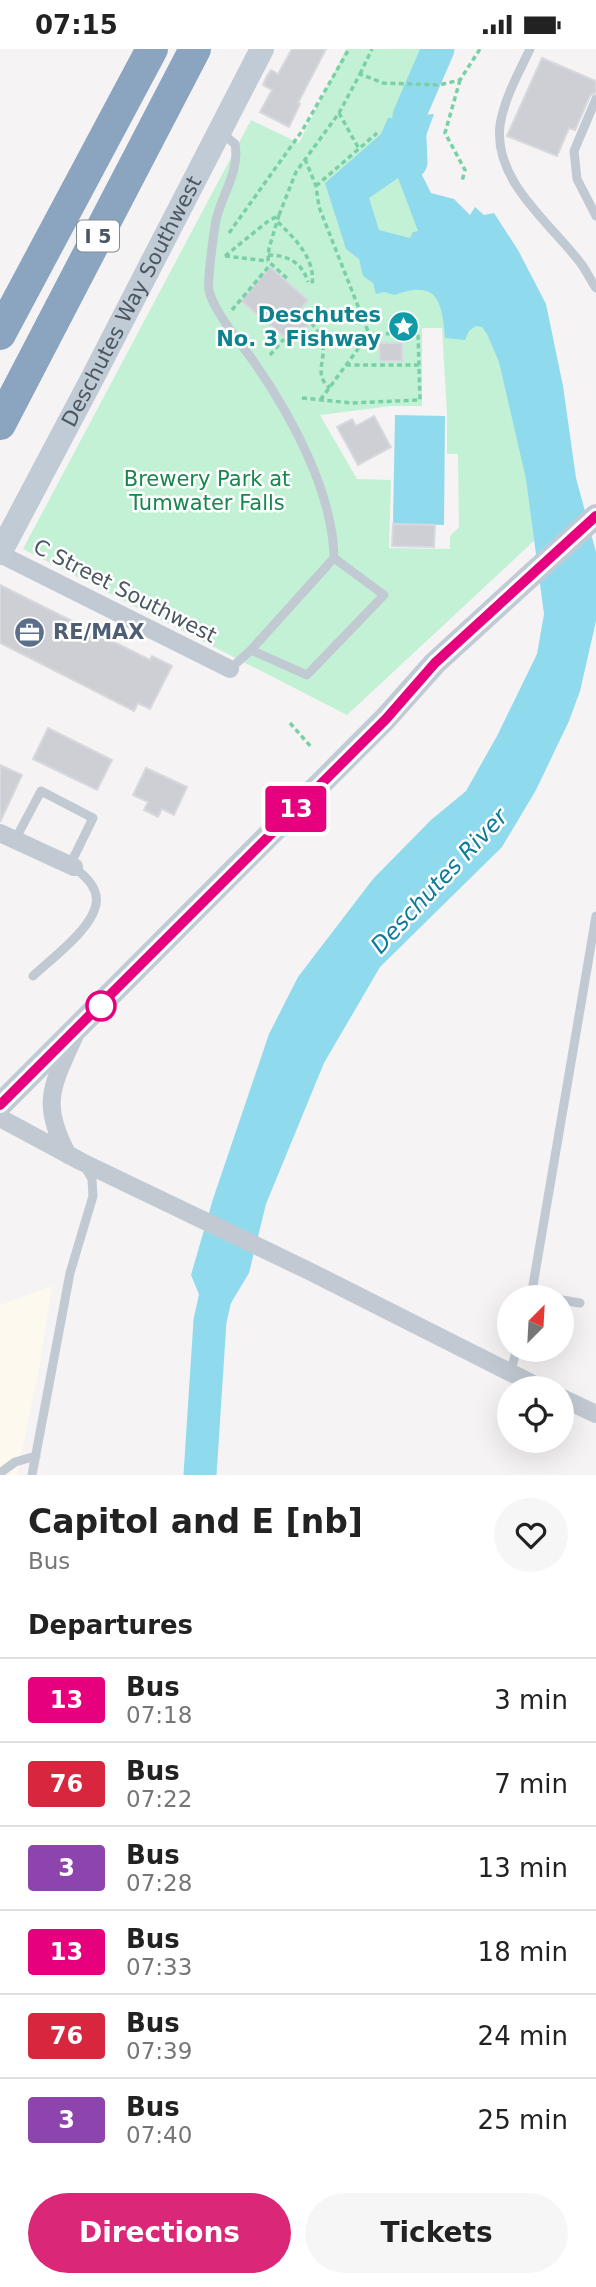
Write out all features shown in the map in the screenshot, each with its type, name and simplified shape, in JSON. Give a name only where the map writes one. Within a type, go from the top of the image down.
[{"type":"highway","points":[[0,302],[127,49]]},
{"type":"highway","name":"I 5","points":[[0,334],[152,49]]},
{"type":"highway","name":"I 5","points":[[0,424],[195,49]]},
{"type":"main road","name":"Deschutes Way Southwest","points":[[0,553],[262,49]]},
{"type":"main road","points":[[0,1105],[386,719],[435,663],[596,516]]},
{"type":"street","name":"C Street Southwest","points":[[0,553],[230,669]]},
{"type":"street","points":[[8,836],[72,866]]},
{"type":"street","points":[[75,1159],[56,1132],[52,1114],[52,1093],[76,1030]]},
{"type":"street","points":[[0,1118],[75,1159],[307,1270],[516,1376]]},
{"type":"street","points":[[574,1404],[596,1414]]},
{"type":"lane","points":[[530,49],[510,93],[501,122],[499,146],[529,205],[582,265],[596,288]]},
{"type":"lane","points":[[596,99],[573,151],[577,179],[596,216]]},
{"type":"lane","points":[[220,132],[235,144],[237,158],[216,220],[209,289],[214,305],[280,403],[311,467],[334,543],[334,558],[251,650],[230,669]]},
{"type":"lane","points":[[251,650],[307,675],[384,595],[334,558]]},
{"type":"lane","points":[[8,836],[41,791],[93,818],[72,866],[88,877],[94,889],[96,903],[82,930],[33,976]]},
{"type":"lane","points":[[533,1285],[596,916]]},
{"type":"lane","points":[[33,1475],[67,1285],[93,1196],[92,1179],[75,1159]]},
{"type":"lane","points":[[574,1302],[580,1303]]},
{"type":"lane","points":[[510,1373],[513,1362]]},
{"type":"lane","points":[[0,1473],[15,1462],[36,1456]]},
{"type":"path","points":[[213,249],[232,230],[302,131],[349,49]]},
{"type":"path","points":[[232,310],[269,263],[268,255],[279,215],[296,172],[339,113],[372,49]]},
{"type":"path","points":[[462,181],[465,170],[445,134],[460,80],[480,49]]},
{"type":"path","points":[[360,74],[383,83],[439,85],[460,80]]},
{"type":"path","points":[[339,113],[359,149]]},
{"type":"path","points":[[316,186],[377,134]]},
{"type":"path","points":[[305,159],[316,186],[318,207],[369,334]]},
{"type":"path","points":[[212,265],[279,215]]},
{"type":"path","points":[[268,255],[284,255],[304,271],[310,284],[313,276],[311,264],[299,244],[278,222]]},
{"type":"path","points":[[225,256],[269,263],[289,280]]},
{"type":"path","points":[[312,323],[323,341],[325,350],[321,377],[330,388]]},
{"type":"path","points":[[302,398],[352,403],[420,400],[418,333],[369,334]]},
{"type":"path","points":[[321,399],[369,334]]},
{"type":"path","points":[[270,355],[284,339]]},
{"type":"path","points":[[346,365],[420,365]]},
{"type":"path","points":[[290,723],[313,748]]},
{"type":"shaded area","points":[[52,1286],[39,1369],[17,1475],[0,1475],[0,1305]]},
{"type":"green space","name":"Brewery Park at Tumwater Falls","points":[[346,49],[438,49],[409,116],[411,166],[500,303],[552,524],[347,715],[23,549],[251,120],[299,143]],"holes":[[[422,328],[442,328],[447,454],[458,454],[459,527],[450,536],[450,549],[389,548],[391,480],[357,479],[320,415],[391,406],[422,406]]]},
{"type":"water","points":[[434,114],[416,163],[431,193],[454,199],[470,215],[475,207],[484,215],[494,213],[518,250],[546,304],[563,386],[576,478],[596,552],[596,621],[580,691],[569,721],[536,790],[502,847],[380,967],[324,1063],[266,1204],[249,1273],[231,1303],[210,1321],[191,1275],[213,1199],[269,1034],[298,977],[373,879],[431,820],[466,791],[497,736],[537,654],[544,614],[526,479],[499,362],[487,334],[482,327],[476,326],[469,331],[465,340],[445,338],[439,304],[429,292],[421,290],[395,295],[384,292],[376,294],[373,283],[363,276],[359,259],[346,249],[325,183],[381,134],[388,118]],"holes":[[[398,178],[418,231],[413,232],[410,238],[379,230],[369,198]]]},
{"type":"water","points":[[395,415],[445,416],[444,525],[393,524]]},
{"type":"building","points":[[292,49],[326,49],[298,103],[300,104],[289,127],[260,112],[272,90],[263,85],[267,76],[271,70],[278,74]]},
{"type":"building","points":[[542,58],[596,81],[596,92],[590,96],[575,130],[569,128],[557,156],[507,136]]},
{"type":"building","points":[[270,267],[308,300],[298,312],[311,323],[293,344],[241,301]]},
{"type":"building","points":[[379,343],[402,343],[402,361],[380,361]]},
{"type":"building","points":[[374,416],[391,447],[358,465],[337,427],[352,419],[356,426]]},
{"type":"building","points":[[393,524],[435,525],[434,547],[392,546]]},
{"type":"building","points":[[0,585],[150,660],[152,656],[172,666],[150,709],[138,703],[134,711],[0,643]]},
{"type":"building","points":[[48,728],[112,760],[97,790],[33,759]]},
{"type":"building","points":[[0,765],[22,775],[0,822]]},
{"type":"building","points":[[146,768],[187,787],[174,815],[162,809],[158,817],[144,810],[148,802],[133,795]]},
{"type":"waterway","name":"Deschutes River","points":[[411,162],[409,116],[438,49]]},
{"type":"waterway","name":"Deschutes River","points":[[200,1475],[210,1321],[220,1276]]},
{"type":"bus line","name":"13","points":[[0,1105],[386,719],[435,663],[596,516]]},
{"type":"place","name":"Deschutes No. 3 Fishway","points":[[404,327]]},
{"type":"place","name":"RE/MAX","points":[[30,632]]}]
